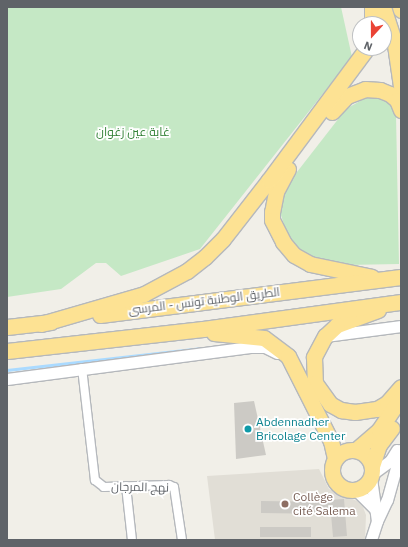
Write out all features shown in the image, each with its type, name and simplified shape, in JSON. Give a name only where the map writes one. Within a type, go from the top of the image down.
[{"type":"highway","points":[[382,7],[395,45],[401,86]]},
{"type":"highway","points":[[41,324],[144,294],[187,271],[205,257],[223,238],[269,180],[361,56]]},
{"type":"highway","points":[[385,280],[324,268],[301,260],[283,242],[272,220],[272,212],[276,192],[284,174],[315,132],[347,96],[359,90],[380,90],[397,100],[401,110]]},
{"type":"highway","name":"الطريق الوطنية تونس - المرسى","points":[[7,327],[41,324],[249,294],[385,280],[401,277]]},
{"type":"highway","points":[[7,351],[204,329],[399,302]]},
{"type":"highway","points":[[399,302],[337,325],[325,336],[314,357],[314,376],[320,392],[330,404],[341,410],[365,412],[387,403],[401,388]]},
{"type":"highway","points":[[204,329],[226,335],[249,335],[264,338],[282,348],[296,371],[331,441],[335,459]]},
{"type":"highway","points":[[401,396],[379,430],[356,450],[341,453],[335,459],[332,466],[335,482],[348,490],[362,488],[372,473],[379,445],[401,414]]},
{"type":"highway","points":[[356,450],[369,459],[372,473]]},
{"type":"street","points":[[325,336],[401,326]]},
{"type":"street","points":[[7,379],[82,368],[259,347],[276,352],[296,371]]},
{"type":"street","name":"نهج المرجان","points":[[82,368],[93,476],[97,483],[104,487],[169,485],[174,487],[182,540]]},
{"type":"street","points":[[371,540],[376,516],[372,473],[390,461],[401,446]]},
{"type":"street","points":[[376,516],[387,500],[401,450]]},
{"type":"street","points":[[126,486],[132,540]]},
{"type":"street","points":[[356,490],[376,516]]},
{"type":"shaded area","name":"Collège cité Salema","points":[[319,469],[329,489],[357,501],[363,507],[366,515],[365,540],[215,540],[207,476]]},
{"type":"green space","name":"غابة عين زغوان","points":[[7,7],[341,7],[352,57],[200,249],[121,276],[106,263],[96,263],[61,289],[7,297]]},
{"type":"green space","points":[[369,96],[390,102],[396,115],[399,264],[346,265],[323,262],[295,248],[288,237],[280,212],[284,195],[290,181],[346,109]]},
{"type":"building","name":"Abdennadher Bricolage Center","points":[[254,401],[266,455],[236,459],[234,403]]},
{"type":"building","points":[[344,499],[347,536],[333,537],[331,514],[261,513],[261,501],[329,502],[329,500]]},
{"type":"building","points":[[260,527],[311,527],[311,537],[260,537]]},
{"type":"waterway","points":[[7,370],[202,348]]},
{"type":"place","name":"Abdennadher Bricolage Center","points":[[248,429]]},
{"type":"place","name":"Collège cité Salema","points":[[285,504]]}]
